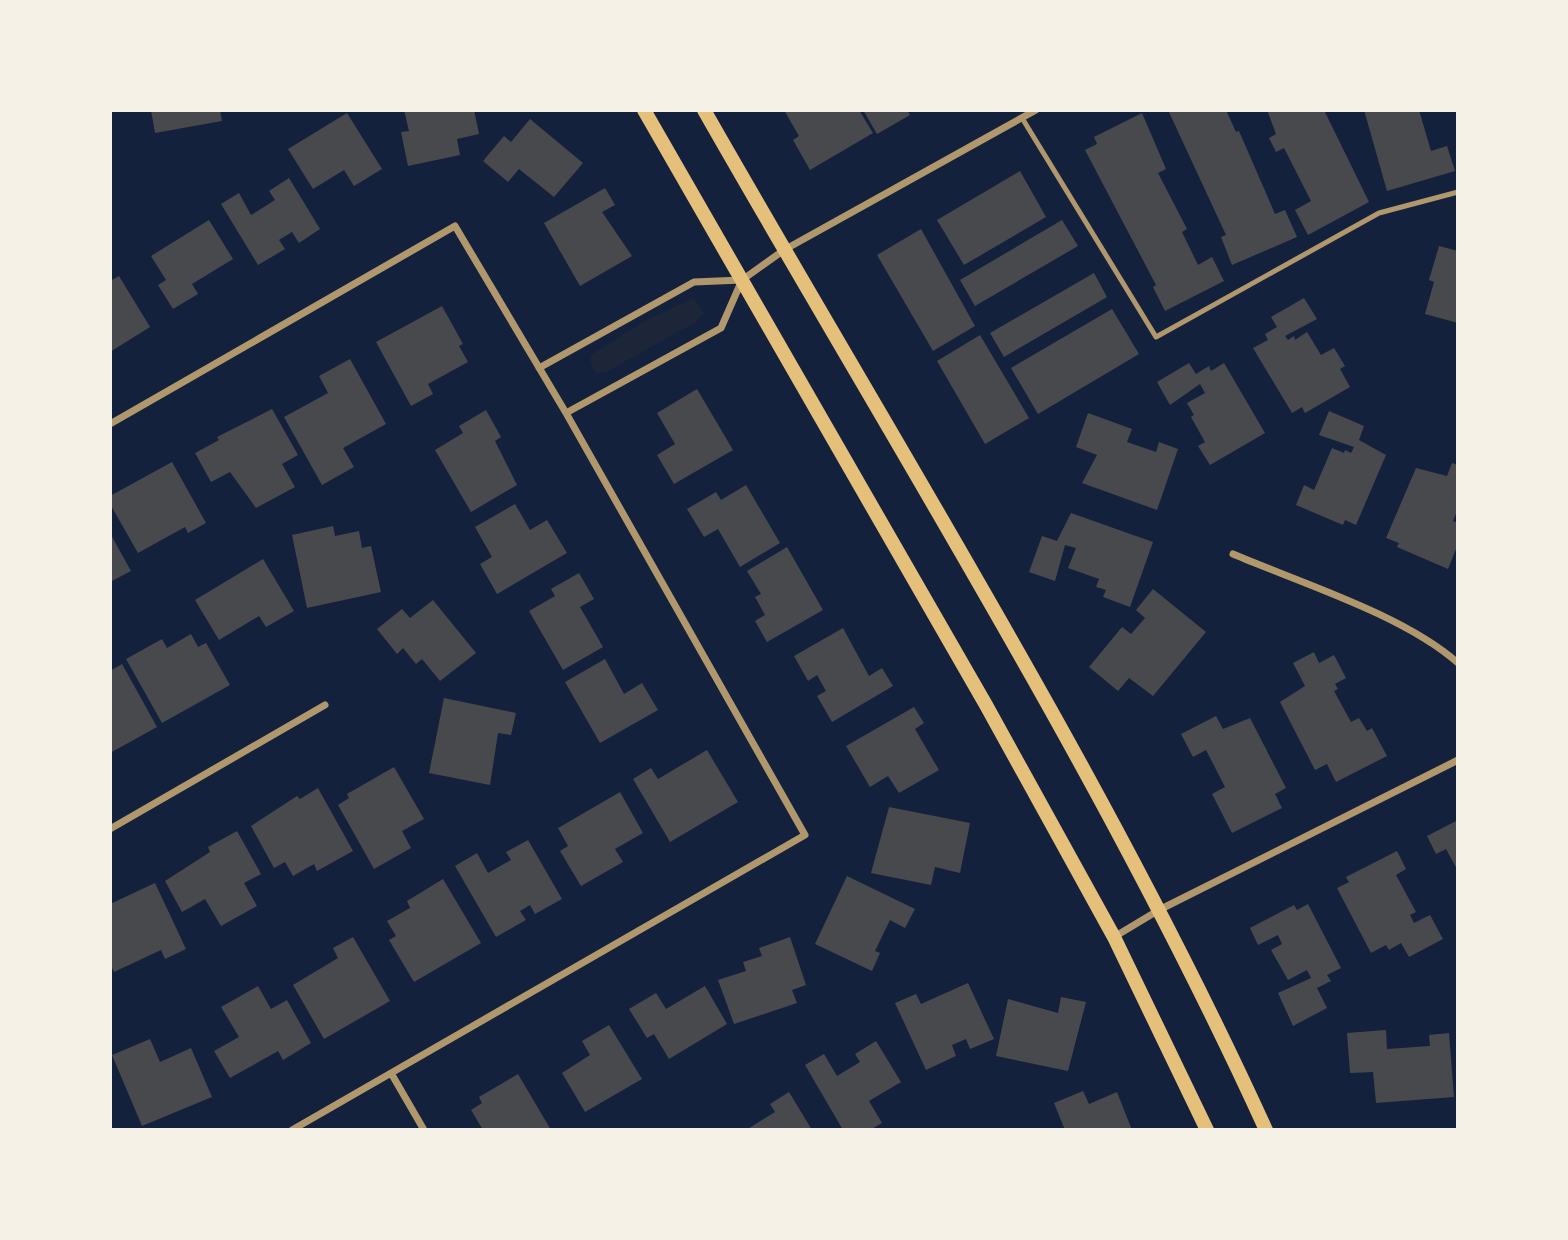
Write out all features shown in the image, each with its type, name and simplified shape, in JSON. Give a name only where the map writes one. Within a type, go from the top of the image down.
[{"type":"main road","points":[[644,110],[979,693],[1114,937],[1207,1130]]},
{"type":"main road","points":[[704,110],[1040,694],[1159,910],[1266,1130]]},
{"type":"street","points":[[566,413],[722,328],[742,280],[784,250],[1036,110]]},
{"type":"street","points":[[110,424],[455,226],[566,413],[805,835],[292,1130]]},
{"type":"street","points":[[538,368],[695,282],[742,280]]},
{"type":"street","points":[[1233,554],[1406,627],[1442,649],[1458,663]]},
{"type":"street","points":[[110,829],[325,705]]},
{"type":"street","points":[[1114,937],[1159,910],[1458,760]]},
{"type":"street","points":[[391,1073],[424,1130]]},
{"type":"lane","points":[[1022,117],[1156,337],[1379,213],[1458,192]]},
{"type":"shaded area","points":[[694,298],[704,313],[696,322],[606,372],[597,373],[593,369],[592,354],[652,317]]},
{"type":"building","points":[[151,110],[220,110],[222,121],[155,133]]},
{"type":"building","points":[[404,110],[474,110],[479,134],[457,139],[460,155],[408,166],[401,132],[409,131]]},
{"type":"building","points":[[784,110],[859,110],[873,133],[810,170],[793,140],[799,136]]},
{"type":"building","points":[[863,110],[907,110],[910,115],[877,134]]},
{"type":"building","points":[[1168,110],[1226,110],[1236,132],[1239,131],[1275,214],[1285,210],[1297,237],[1232,265],[1221,237],[1226,235]]},
{"type":"building","points":[[1267,110],[1324,110],[1369,202],[1308,235],[1295,210],[1311,201],[1284,148],[1276,152],[1269,138],[1276,134]]},
{"type":"building","points":[[1364,110],[1419,110],[1431,151],[1447,146],[1455,171],[1387,191]]},
{"type":"building","points":[[347,113],[382,169],[354,186],[344,170],[313,189],[288,149]]},
{"type":"building","points":[[1142,113],[1166,169],[1158,173],[1187,229],[1182,232],[1198,265],[1212,257],[1224,281],[1165,311],[1153,287],[1156,285],[1085,150],[1097,144],[1094,137]]},
{"type":"building","points":[[530,119],[583,163],[554,197],[519,169],[508,182],[483,161],[504,136],[511,142]]},
{"type":"building","points":[[1020,171],[1046,217],[964,265],[937,220]]},
{"type":"building","points":[[289,178],[320,229],[299,243],[292,232],[279,240],[285,249],[258,265],[221,204],[239,193],[251,215],[275,200],[269,191]]},
{"type":"building","points":[[605,188],[615,205],[602,212],[632,256],[580,286],[544,223]]},
{"type":"building","points":[[209,220],[233,259],[192,284],[198,294],[173,309],[158,285],[166,280],[151,256]]},
{"type":"building","points":[[1062,220],[1078,246],[975,306],[960,280]]},
{"type":"building","points":[[921,229],[975,326],[933,351],[877,255]]},
{"type":"building","points":[[1439,246],[1458,251],[1458,323],[1425,314],[1434,282],[1429,280]]},
{"type":"building","points":[[1094,273],[1107,297],[1004,357],[990,333]]},
{"type":"building","points":[[119,276],[150,327],[110,352],[110,281]]},
{"type":"building","points":[[1304,298],[1317,319],[1285,336],[1288,340],[1294,336],[1295,340],[1307,332],[1321,355],[1334,348],[1345,366],[1340,369],[1350,387],[1305,413],[1302,407],[1292,413],[1253,348],[1268,340],[1265,334],[1277,327],[1271,317]]},
{"type":"building","points":[[442,306],[463,344],[459,346],[468,362],[428,384],[433,394],[411,406],[376,342]]},
{"type":"building","points":[[1112,309],[1139,354],[1038,414],[1011,368]]},
{"type":"building","points":[[980,335],[1029,418],[985,444],[937,361]]},
{"type":"building","points":[[350,359],[386,424],[343,448],[354,467],[322,485],[284,417],[328,393],[319,376]]},
{"type":"building","points":[[1189,363],[1196,374],[1209,366],[1211,371],[1224,363],[1265,433],[1210,465],[1198,446],[1205,442],[1191,417],[1194,415],[1187,403],[1205,393],[1200,384],[1170,405],[1157,382]]},
{"type":"building","points":[[697,389],[733,450],[674,484],[657,455],[675,444],[657,413]]},
{"type":"building","points":[[272,409],[298,455],[282,464],[295,487],[256,508],[230,472],[211,482],[195,453],[219,440],[217,437]]},
{"type":"building","points":[[486,410],[501,437],[495,441],[517,485],[471,512],[435,450],[463,433],[459,426]]},
{"type":"building","points":[[1329,411],[1364,426],[1359,440],[1386,455],[1356,525],[1345,520],[1343,525],[1296,505],[1304,485],[1314,490],[1332,448],[1351,453],[1354,447],[1319,435]]},
{"type":"building","points":[[1088,413],[1132,429],[1127,442],[1156,452],[1159,442],[1178,449],[1157,510],[1082,483],[1097,455],[1076,447]]},
{"type":"building","points":[[172,462],[206,523],[188,533],[185,527],[138,553],[110,504],[110,496]]},
{"type":"building","points":[[1452,463],[1458,465],[1458,509],[1453,521],[1458,523],[1458,544],[1448,569],[1397,547],[1399,543],[1386,538],[1416,468],[1447,476]]},
{"type":"building","points":[[746,485],[780,543],[740,567],[718,529],[704,537],[687,509],[716,492],[721,500]]},
{"type":"building","points":[[515,504],[530,530],[547,520],[567,553],[497,594],[480,564],[492,557],[475,527]]},
{"type":"building","points":[[1071,513],[1153,542],[1130,607],[1103,597],[1106,590],[1096,587],[1099,579],[1068,568],[1076,548],[1065,545],[1055,581],[1029,572],[1042,536],[1057,541]]},
{"type":"building","points":[[333,526],[335,536],[359,531],[362,548],[371,546],[381,592],[307,608],[292,535]]},
{"type":"building","points":[[110,533],[131,571],[110,582]]},
{"type":"building","points":[[787,547],[823,610],[767,642],[755,621],[765,615],[755,597],[761,594],[747,571]]},
{"type":"building","points":[[263,559],[294,611],[266,627],[259,616],[219,640],[195,600]]},
{"type":"building","points":[[579,573],[594,599],[580,607],[603,647],[563,670],[529,611],[555,596],[551,589]]},
{"type":"building","points":[[1153,589],[1206,632],[1153,696],[1129,678],[1118,691],[1089,667],[1122,627],[1131,634],[1145,618],[1136,610]]},
{"type":"building","points":[[433,600],[476,653],[440,681],[422,659],[416,664],[403,648],[397,654],[377,629],[402,609],[410,618]]},
{"type":"building","points":[[843,628],[869,676],[882,668],[893,686],[832,722],[817,696],[826,691],[817,675],[808,681],[794,656]]},
{"type":"building","points":[[191,634],[198,647],[206,643],[230,685],[162,723],[126,659],[162,639],[167,648]]},
{"type":"building","points":[[1314,652],[1319,663],[1334,655],[1346,678],[1335,684],[1338,689],[1334,691],[1351,722],[1359,718],[1367,731],[1372,728],[1387,756],[1336,782],[1327,764],[1315,770],[1280,702],[1305,686],[1293,663]]},
{"type":"building","points":[[605,659],[624,694],[642,683],[658,710],[600,743],[565,682]]},
{"type":"building","points":[[122,664],[157,727],[110,753],[110,671]]},
{"type":"building","points":[[444,698],[516,713],[511,735],[498,733],[490,785],[429,773]]},
{"type":"building","points":[[914,707],[924,723],[915,729],[939,770],[899,793],[888,776],[870,787],[846,746]]},
{"type":"building","points":[[1216,716],[1223,729],[1250,718],[1286,788],[1275,794],[1282,808],[1232,833],[1212,794],[1225,787],[1206,750],[1193,757],[1181,734]]},
{"type":"building","points":[[707,750],[738,802],[670,842],[633,779],[651,768],[658,779]]},
{"type":"building","points":[[394,767],[424,819],[402,831],[411,848],[374,869],[338,805],[349,798],[347,794]]},
{"type":"building","points":[[318,788],[353,851],[317,871],[314,864],[293,876],[285,862],[274,868],[251,826],[297,796],[300,799]]},
{"type":"building","points":[[620,792],[643,833],[615,849],[623,862],[581,886],[560,851],[568,846],[558,828]]},
{"type":"building","points":[[889,807],[970,823],[960,873],[935,867],[931,885],[871,873]]},
{"type":"building","points":[[1458,820],[1458,871],[1446,849],[1436,854],[1427,836]]},
{"type":"building","points":[[237,831],[261,874],[244,883],[257,906],[221,926],[205,899],[182,912],[165,881],[210,852],[208,847]]},
{"type":"building","points":[[528,840],[562,899],[535,914],[530,905],[520,911],[526,920],[496,937],[455,866],[477,853],[488,873],[511,860],[506,852]]},
{"type":"building","points":[[1397,851],[1406,869],[1396,875],[1416,912],[1410,915],[1414,923],[1430,915],[1443,939],[1409,957],[1401,943],[1389,950],[1386,945],[1371,953],[1337,888],[1349,882],[1346,877]]},
{"type":"building","points":[[847,876],[915,909],[905,928],[890,920],[875,951],[880,953],[872,971],[815,944]]},
{"type":"building","points":[[443,879],[481,943],[414,982],[389,940],[396,936],[387,921],[410,908],[407,901]]},
{"type":"building","points":[[155,883],[186,949],[165,959],[161,950],[114,972],[110,964],[110,904]]},
{"type":"building","points":[[1308,904],[1341,968],[1327,975],[1331,981],[1317,988],[1327,1008],[1293,1026],[1278,993],[1311,978],[1307,970],[1288,980],[1271,950],[1282,944],[1278,935],[1258,945],[1250,928],[1294,905],[1297,910]]},
{"type":"building","points":[[353,937],[390,1001],[324,1039],[293,985],[338,958],[333,948]]},
{"type":"building","points":[[790,937],[806,985],[792,990],[797,1003],[734,1024],[718,980],[746,971],[743,962],[762,956],[759,948]]},
{"type":"building","points":[[968,983],[994,1039],[970,1049],[966,1039],[952,1045],[956,1056],[926,1070],[895,1003],[916,994],[921,1004]]},
{"type":"building","points":[[258,986],[271,1009],[287,1000],[311,1043],[283,1060],[278,1051],[230,1078],[214,1051],[239,1037],[221,1007]]},
{"type":"building","points":[[705,986],[727,1024],[669,1059],[654,1034],[647,1038],[629,1009],[656,993],[666,1009]]},
{"type":"building","points":[[1061,997],[1086,1002],[1068,1071],[996,1056],[1008,999],[1058,1013]]},
{"type":"building","points":[[609,1025],[642,1079],[585,1112],[562,1073],[590,1055],[582,1041]]},
{"type":"building","points":[[1386,1030],[1387,1049],[1430,1046],[1429,1035],[1449,1033],[1454,1097],[1376,1103],[1373,1072],[1350,1073],[1347,1033]]},
{"type":"building","points":[[150,1039],[160,1062],[191,1048],[212,1097],[142,1126],[112,1055]]},
{"type":"building","points":[[876,1041],[901,1082],[869,1101],[882,1123],[870,1130],[843,1130],[805,1065],[824,1054],[837,1076],[860,1062],[855,1054]]},
{"type":"building","points":[[518,1074],[551,1130],[483,1130],[471,1110],[482,1103],[479,1097]]},
{"type":"building","points":[[1083,1091],[1089,1104],[1117,1092],[1132,1130],[1065,1130],[1054,1103]]},
{"type":"building","points":[[789,1092],[812,1130],[746,1130],[775,1112],[770,1104]]}]
